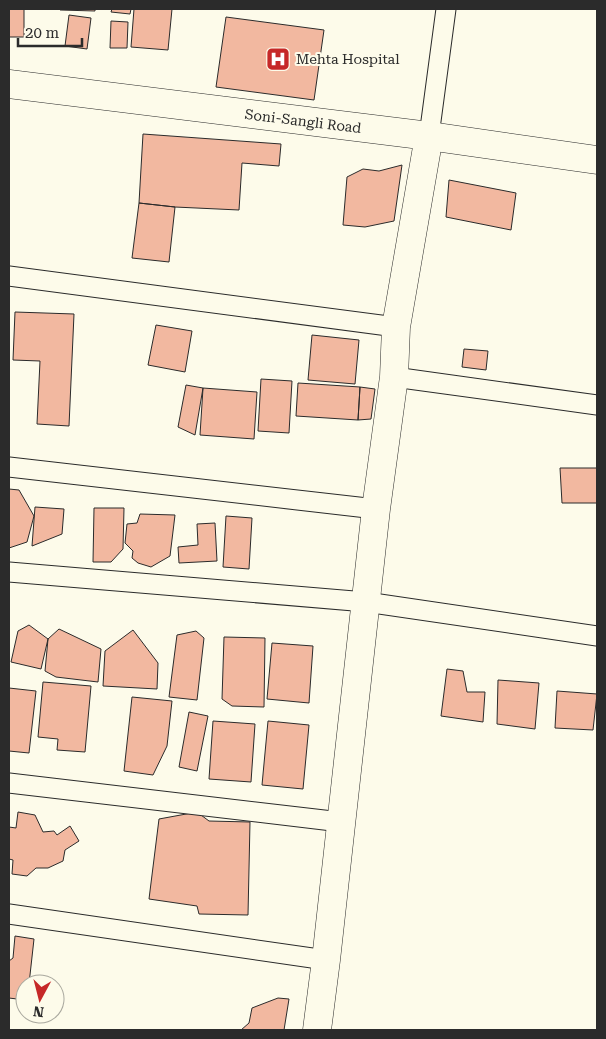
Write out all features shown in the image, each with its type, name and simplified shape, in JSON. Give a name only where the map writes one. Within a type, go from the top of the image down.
[{"type":"street","points":[[317,1030],[376,508],[394,378],[396,327],[429,136],[446,9]]},
{"type":"street","name":"Soni-Sangli Road","points":[[9,84],[429,136],[597,160]]},
{"type":"street","points":[[9,276],[396,327]]},
{"type":"street","points":[[394,378],[597,405]]},
{"type":"street","points":[[9,466],[376,508]]},
{"type":"street","points":[[9,572],[366,602],[597,636]]},
{"type":"street","points":[[9,783],[341,822]]},
{"type":"street","points":[[9,914],[326,960]]},
{"type":"building","points":[[9,9],[24,9],[24,37],[9,37]]},
{"type":"building","points":[[95,9],[95,11],[60,10]]},
{"type":"building","points":[[112,9],[131,9],[130,14],[111,12]]},
{"type":"building","points":[[134,9],[172,9],[168,50],[131,47]]},
{"type":"building","points":[[69,15],[91,18],[87,49],[65,46]]},
{"type":"building","points":[[226,17],[324,30],[314,100],[216,87]]},
{"type":"building","points":[[111,21],[128,22],[127,48],[110,48]]},
{"type":"building","points":[[143,134],[281,144],[279,166],[242,163],[239,210],[139,203]]},
{"type":"building","points":[[402,165],[394,221],[365,227],[343,225],[347,177],[363,169],[379,171]]},
{"type":"building","points":[[449,180],[516,193],[511,230],[446,217]]},
{"type":"building","points":[[139,203],[175,207],[169,262],[132,258]]},
{"type":"building","points":[[15,312],[74,314],[69,426],[37,424],[40,361],[13,360]]},
{"type":"building","points":[[156,325],[192,331],[185,372],[148,365]]},
{"type":"building","points":[[312,335],[359,340],[355,384],[308,380]]},
{"type":"building","points":[[464,349],[488,351],[486,370],[462,367]]},
{"type":"building","points":[[261,379],[292,381],[289,433],[258,431]]},
{"type":"building","points":[[298,383],[360,387],[358,420],[296,416]]},
{"type":"building","points":[[186,385],[203,388],[195,435],[178,427]]},
{"type":"building","points":[[360,387],[375,389],[371,419],[358,420]]},
{"type":"building","points":[[203,388],[257,392],[254,439],[200,435]]},
{"type":"building","points":[[560,468],[597,468],[597,503],[562,503]]},
{"type":"building","points":[[9,489],[19,490],[34,516],[27,542],[9,548]]},
{"type":"building","points":[[35,507],[64,509],[62,534],[32,546]]},
{"type":"building","points":[[94,508],[124,508],[123,549],[111,562],[93,562]]},
{"type":"building","points":[[140,514],[175,515],[170,556],[151,567],[138,563],[132,558],[133,551],[125,543],[127,524],[137,523]]},
{"type":"building","points":[[226,516],[252,518],[249,569],[223,567]]},
{"type":"building","points":[[215,523],[217,561],[179,563],[178,547],[198,545],[197,524]]},
{"type":"building","points":[[29,625],[48,639],[41,669],[11,662],[18,631]]},
{"type":"building","points":[[59,629],[101,649],[98,682],[56,677],[45,671],[48,639]]},
{"type":"building","points":[[133,630],[158,663],[157,689],[103,686],[105,651]]},
{"type":"building","points":[[196,631],[204,638],[197,700],[169,697],[177,635]]},
{"type":"building","points":[[224,637],[265,638],[264,707],[232,706],[222,699]]},
{"type":"building","points":[[272,643],[313,646],[309,703],[267,699]]},
{"type":"building","points":[[447,669],[463,671],[467,692],[485,692],[483,722],[441,716]]},
{"type":"building","points":[[498,680],[539,683],[535,729],[497,724]]},
{"type":"building","points":[[43,682],[91,686],[85,752],[57,750],[58,739],[38,737]]},
{"type":"building","points":[[9,688],[36,691],[29,753],[9,751]]},
{"type":"building","points":[[557,691],[597,694],[593,730],[555,728]]},
{"type":"building","points":[[132,697],[172,701],[167,746],[153,775],[124,771]]},
{"type":"building","points":[[189,712],[208,716],[197,771],[179,767]]},
{"type":"building","points":[[213,721],[255,724],[251,782],[209,779]]},
{"type":"building","points":[[268,721],[309,725],[303,789],[262,785]]},
{"type":"building","points":[[18,812],[35,815],[43,832],[54,831],[57,835],[70,826],[79,841],[65,850],[63,861],[48,868],[36,868],[27,876],[12,874],[13,860],[9,859],[9,827],[16,828]]},
{"type":"building","points":[[197,812],[209,821],[250,822],[248,915],[199,914],[197,906],[149,899],[159,819]]},
{"type":"building","points":[[15,936],[34,939],[30,974],[15,974],[15,999],[9,998],[9,961],[13,958]]},
{"type":"building","points":[[278,998],[289,999],[284,1030],[241,1030],[249,1023],[252,1008]]},
{"type":"place","name":"Mehta Hospital","points":[[278,59]]}]
